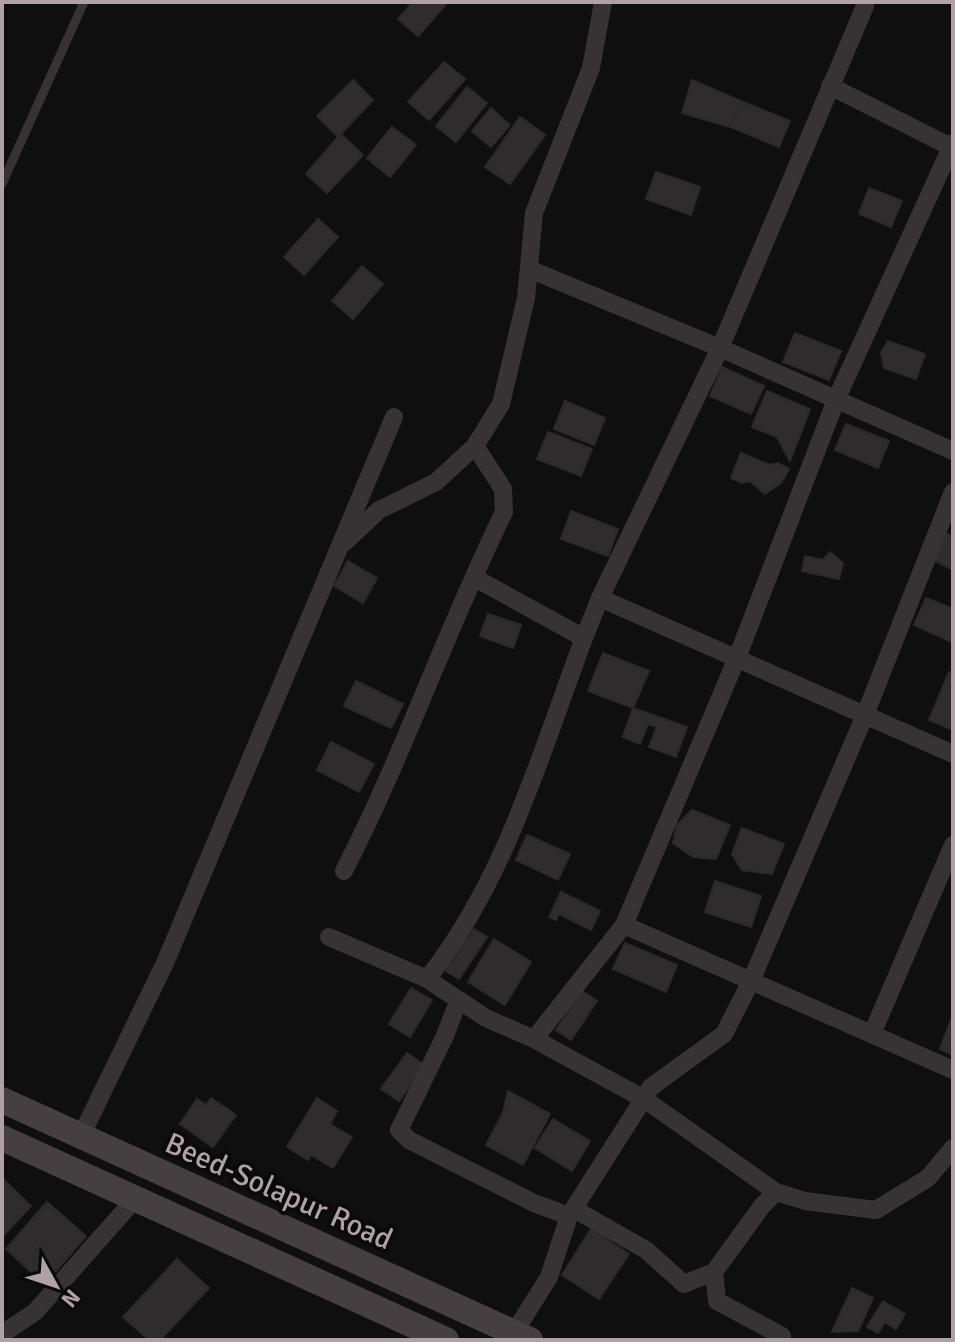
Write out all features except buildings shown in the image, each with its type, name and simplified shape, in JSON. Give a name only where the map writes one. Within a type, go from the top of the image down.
[{"type":"main road","name":"Beed-Solapur Road","points":[[2,1100],[522,1336]]},
{"type":"main road","points":[[2,1138],[446,1340]]},
{"type":"street","points":[[339,547],[379,510],[436,482],[475,446],[501,404],[526,298],[534,213],[591,68],[603,2]]},
{"type":"street","points":[[427,979],[452,947],[496,870],[600,598],[720,348],[865,6]]},
{"type":"street","points":[[534,1039],[624,925],[737,658],[836,400],[952,145],[830,86]]},
{"type":"street","points":[[529,269],[720,348],[953,451]]},
{"type":"street","points":[[81,1136],[165,963],[394,417]]},
{"type":"street","points":[[344,871],[372,817],[504,512],[503,489],[475,446]]},
{"type":"street","points":[[522,1336],[549,1277],[571,1213],[651,1087],[724,1034],[751,981],[865,715],[953,492]]},
{"type":"street","points":[[475,578],[584,638]]},
{"type":"street","points":[[600,598],[953,754]]},
{"type":"street","points":[[872,1034],[953,845]]},
{"type":"street","points":[[624,925],[953,1070]]},
{"type":"street","points":[[329,937],[427,979],[486,1018],[534,1039],[644,1099],[776,1192],[805,1201],[876,1210],[928,1178],[953,1148]]},
{"type":"street","points":[[458,1002],[399,1130],[409,1140],[534,1203],[571,1213],[646,1250],[684,1284],[714,1272],[762,1206],[776,1192]]},
{"type":"street","points":[[2,1334],[35,1312],[135,1199]]},
{"type":"street","points":[[714,1272],[717,1301],[782,1336]]},
{"type":"lane","points":[[2,184],[84,2]]}]
